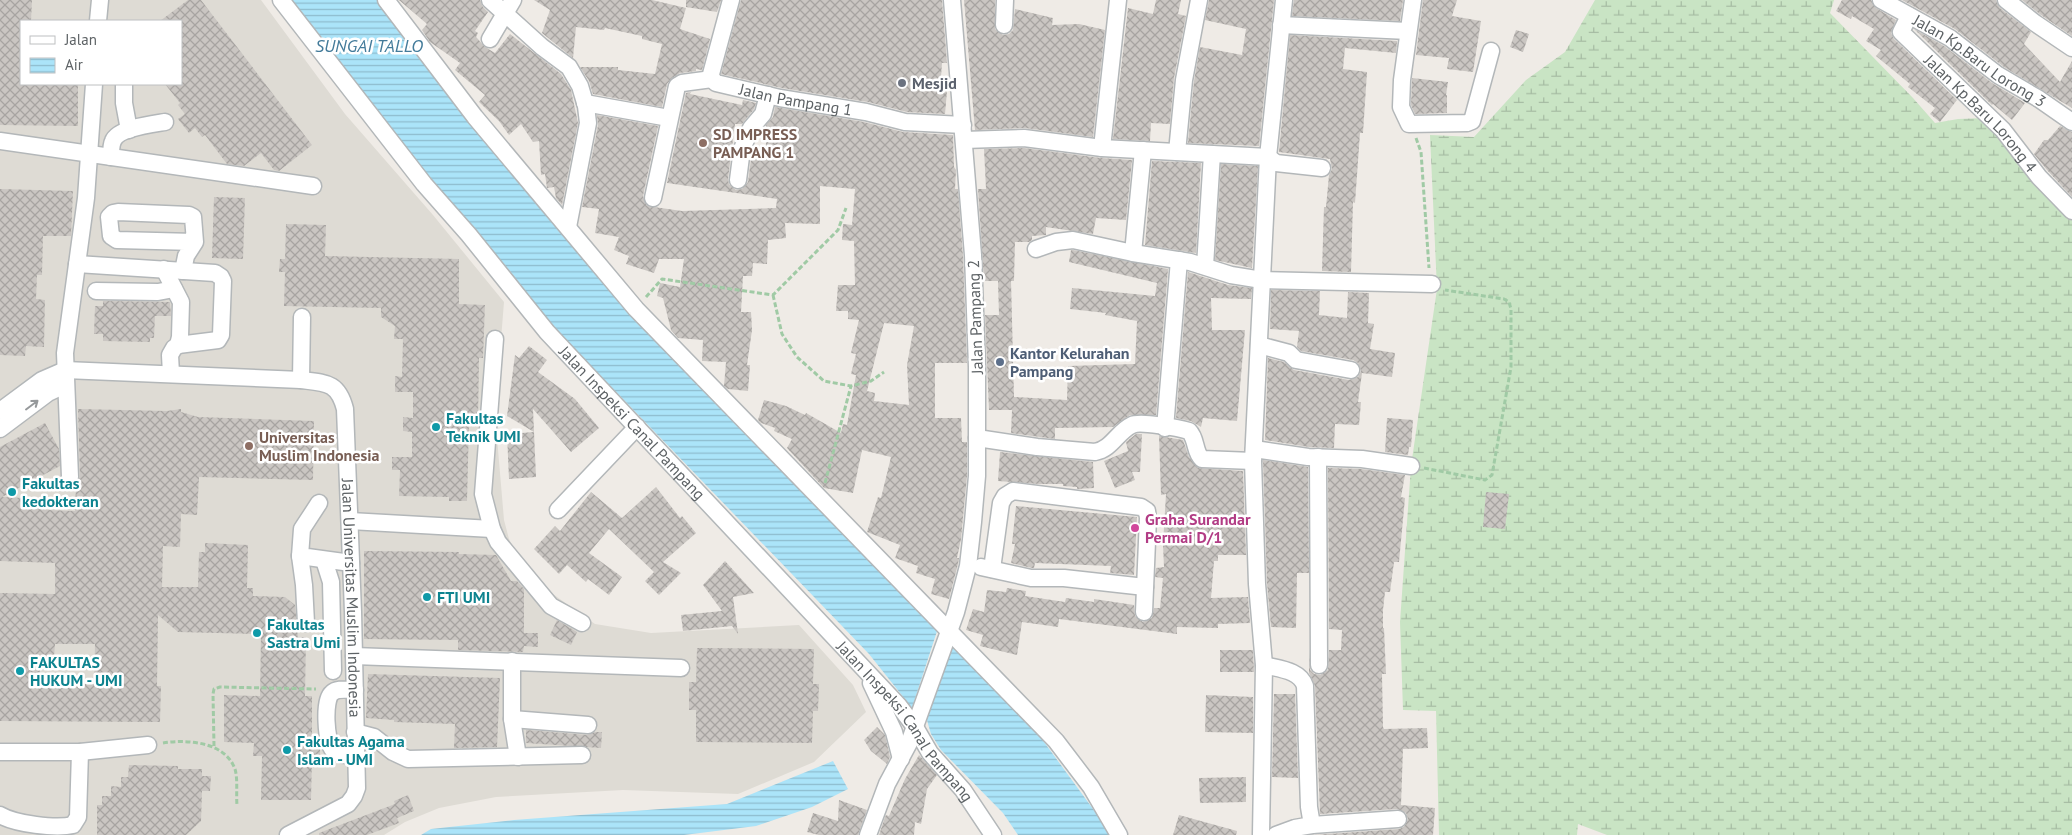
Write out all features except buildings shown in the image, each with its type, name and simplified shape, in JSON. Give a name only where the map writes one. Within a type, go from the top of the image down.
[{"type":"street","points":[[98,20],[100,0]]},
{"type":"street","name":"Jalan Inspeksi Canal Pampang","points":[[281,0],[424,184],[469,235],[547,332],[900,706],[915,726],[930,753],[963,790],[993,835]]},
{"type":"street","points":[[490,0],[509,7],[569,67],[576,78],[585,104],[588,123],[568,227]]},
{"type":"street","points":[[653,198],[669,118],[678,85],[712,79],[731,0]]},
{"type":"street","name":"Jalan Pampang 2","points":[[868,835],[884,791],[915,726],[956,612],[968,566],[977,476],[977,367],[974,283],[952,0]]},
{"type":"street","points":[[1004,25],[1005,0]]},
{"type":"street","points":[[1102,148],[1118,0]]},
{"type":"street","points":[[1177,152],[1184,80],[1199,0]]},
{"type":"street","points":[[1260,835],[1264,665],[1257,584],[1254,455],[1268,157],[1284,0]]},
{"type":"street","points":[[1413,0],[1408,31],[1401,107],[1409,124],[1467,123],[1472,121],[1491,51]]},
{"type":"street","points":[[2006,0],[2035,23],[2072,48]]},
{"type":"street","points":[[388,1],[475,117],[636,309],[821,498],[947,634],[1056,741],[1091,786],[1119,835]]},
{"type":"street","name":"Jalan Kp.Baru Lorong 3","points":[[1883,1],[1950,38],[1998,75],[2039,99],[2072,122]]},
{"type":"street","points":[[490,39],[509,7]]},
{"type":"street","name":"Jalan Kp.Baru Lorong 4","points":[[1909,16],[1901,32],[2003,130],[2039,176],[2072,211]]},
{"type":"street","points":[[1281,25],[1408,31]]},
{"type":"street","name":"Jalan Pampang 1","points":[[712,79],[716,83],[768,95],[866,112],[905,122],[963,133],[1024,138],[1102,148],[1268,157],[1276,163],[1322,168]]},
{"type":"street","points":[[70,477],[65,353],[86,198],[94,85]]},
{"type":"street","points":[[124,85],[124,103],[129,130]]},
{"type":"street","points":[[738,180],[742,148],[751,128],[763,114],[768,95]]},
{"type":"street","points":[[585,104],[669,118]]},
{"type":"street","points":[[110,157],[113,140],[118,135],[129,130],[165,122]]},
{"type":"street","points":[[0,142],[312,186]]},
{"type":"street","points":[[1133,253],[1143,150]]},
{"type":"street","points":[[1205,266],[1212,154]]},
{"type":"street","points":[[183,271],[186,256],[195,242],[195,222],[193,217],[189,215],[118,212],[113,213],[110,217],[109,231],[111,236],[117,240],[195,242]]},
{"type":"street","points":[[1036,249],[1056,242],[1073,240],[1133,253],[1179,260],[1231,275],[1262,280],[1432,284]]},
{"type":"street","points":[[1165,428],[1179,260]]},
{"type":"street","points":[[77,264],[215,273],[221,276],[221,335],[218,340],[178,345]]},
{"type":"street","points":[[164,269],[181,302],[180,337],[178,345],[170,355],[171,374]]},
{"type":"street","points":[[96,292],[158,292],[174,289]]},
{"type":"street","points":[[301,380],[302,317]]},
{"type":"street","points":[[495,339],[483,494],[492,529],[498,542],[551,606],[582,623]]},
{"type":"street","points":[[1259,345],[1289,353],[1296,360],[1351,370]]},
{"type":"street","name":"Jalan Universitas Muslim Indonesia","points":[[0,410],[42,380],[65,377],[171,374],[301,380],[325,383],[335,388],[342,397],[345,409],[350,521],[357,788],[348,804],[288,835]]},
{"type":"street","points":[[0,429],[48,393],[65,377]]},
{"type":"street","points":[[977,438],[1037,447],[1095,452],[1103,451],[1133,424],[1150,424],[1189,431],[1193,435],[1198,455],[1202,459],[1254,455],[1318,457],[1362,459],[1411,466]]},
{"type":"street","points":[[558,510],[637,427]]},
{"type":"street","points":[[1318,457],[1319,665]]},
{"type":"street","points":[[992,568],[1001,503],[1009,493],[1023,492],[1144,508],[1147,511],[1148,518],[1144,612]]},
{"type":"street","points":[[306,623],[300,556],[302,530],[319,503]]},
{"type":"street","points":[[350,521],[492,529]]},
{"type":"street","points":[[300,556],[351,563]]},
{"type":"street","points":[[324,560],[331,582],[333,671]]},
{"type":"street","points":[[968,566],[992,568],[1031,578],[1064,578],[1145,586]]},
{"type":"street","points":[[354,656],[681,668]]},
{"type":"street","points":[[512,661],[512,720],[518,757]]},
{"type":"street","points":[[1264,665],[1297,674],[1303,682],[1309,807],[1312,824]]},
{"type":"street","points":[[864,669],[894,732],[900,759]]},
{"type":"street","points":[[355,690],[337,690],[330,694],[327,702],[328,740],[333,751],[356,756]]},
{"type":"street","points":[[512,720],[588,725]]},
{"type":"street","points":[[355,732],[374,737],[393,752],[408,759],[582,755]]},
{"type":"street","points":[[0,752],[80,752],[148,745]]},
{"type":"street","points":[[0,815],[8,820],[63,828],[74,825],[78,817],[80,752]]},
{"type":"street","points":[[1276,835],[1312,824],[1398,819]]},
{"type":"path","points":[[1411,466],[1485,480],[1492,475],[1511,367],[1511,310],[1509,302],[1504,299],[1437,288],[1432,284],[1421,152],[1416,139]]},
{"type":"path","points":[[773,294],[838,230],[846,208]]},
{"type":"path","points":[[636,309],[662,279],[773,294]]},
{"type":"path","points":[[773,294],[782,334],[797,357],[824,381],[851,386],[871,381],[884,372]]},
{"type":"path","points":[[821,498],[851,386]]},
{"type":"path","points":[[214,746],[214,689],[220,687],[320,689],[330,694]]},
{"type":"path","points":[[148,745],[175,741],[214,746],[228,756],[236,770],[237,805]]},
{"type":"shaded area","name":"Universitas Muslim Indonesia","points":[[0,0],[261,0],[345,114],[433,215],[504,302],[495,414],[504,520],[509,539],[519,559],[543,587],[595,624],[651,633],[799,625],[853,685],[866,712],[814,762],[738,794],[623,790],[496,797],[439,808],[405,822],[384,835],[0,835]]},
{"type":"green space","points":[[1595,0],[1834,0],[1830,13],[1935,123],[1958,119],[1986,118],[2072,214],[2072,835],[1607,835],[1578,824],[1577,835],[1439,835],[1436,711],[1403,710],[1400,622],[1411,466],[1437,289],[1430,135],[1474,137],[1526,80],[1565,52]]},
{"type":"water","name":"SUNGAI TALLO","points":[[287,0],[378,0],[474,121],[939,625],[912,708],[869,654],[539,312],[510,271],[400,142]]},
{"type":"water","points":[[952,642],[1039,735],[1112,835],[1018,835],[1003,813],[941,750],[931,734],[926,717]]},
{"type":"water","points":[[833,761],[848,789],[812,807],[756,826],[684,835],[421,835],[431,829],[514,820],[727,804]]},
{"type":"place","name":"Mesjid","points":[[902,83]]},
{"type":"place","name":"SD IMPRESS PAMPANG 1","points":[[703,143]]},
{"type":"place","name":"Kantor Kelurahan Pampang","points":[[1000,362]]},
{"type":"place","name":"Fakultas Teknik UMI","points":[[436,427]]},
{"type":"place","name":"Universitas Muslim Indonesia","points":[[249,446]]},
{"type":"place","name":"Fakultas kedokteran","points":[[12,492]]},
{"type":"place","name":"Graha Surandar Permai D/1","points":[[1135,528]]},
{"type":"place","name":"FTI UMI","points":[[427,597]]},
{"type":"place","name":"Fakultas Sastra Umi","points":[[257,633]]},
{"type":"place","name":"FAKULTAS HUKUM - UMI","points":[[20,671]]},
{"type":"place","name":"Fakultas Agama Islam - UMI","points":[[287,750]]}]
